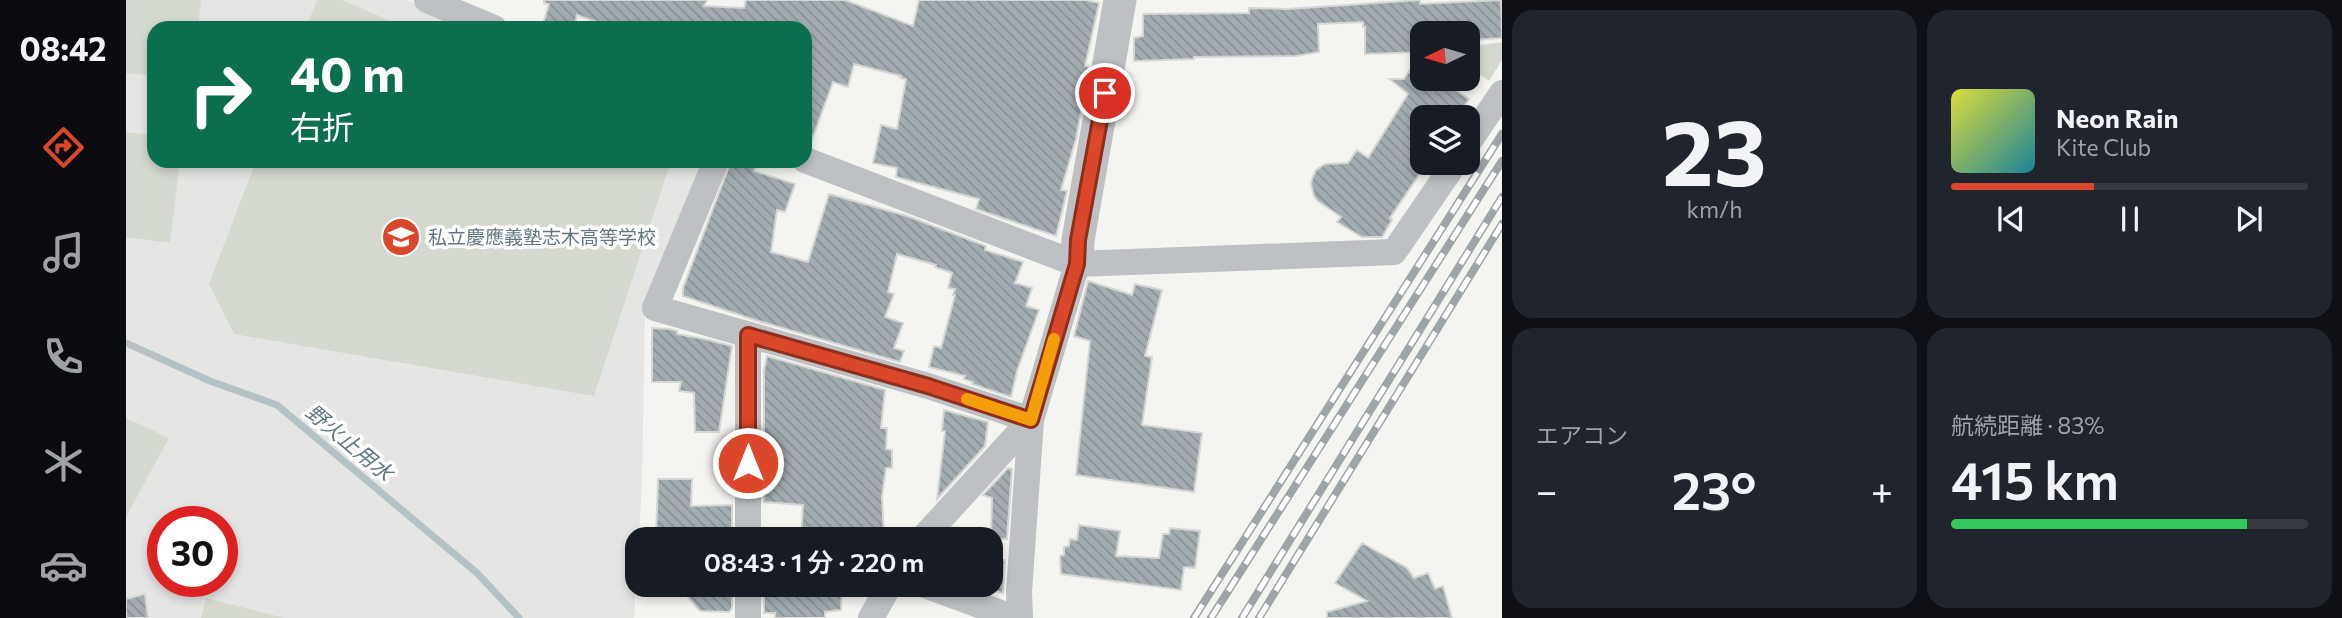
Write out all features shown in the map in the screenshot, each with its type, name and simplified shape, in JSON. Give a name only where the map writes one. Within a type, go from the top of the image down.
[{"type":"street","points":[[427,0],[477,21]]},
{"type":"street","points":[[1020,618],[1019,592],[1031,420],[1077,264],[1078,240],[1120,0]]},
{"type":"street","points":[[1480,125],[1502,93]]},
{"type":"street","points":[[812,163],[1077,264],[1394,253],[1447,175]]},
{"type":"street","points":[[713,168],[655,309],[928,386],[1031,420]]},
{"type":"street","points":[[748,335],[748,527]]},
{"type":"street","points":[[933,527],[1031,420]]},
{"type":"street","points":[[748,597],[748,618]]},
{"type":"street","points":[[871,618],[883,597]]},
{"type":"street","points":[[957,597],[1014,618]]},
{"type":"shaded area","name":"私立慶應義塾志木高等学校","points":[[126,0],[407,0],[457,21],[147,21],[147,168],[702,168],[645,313],[639,527],[625,527],[625,597],[635,597],[634,618],[126,618]]},
{"type":"shaded area","points":[[126,0],[201,0],[199,21],[147,21],[147,75],[126,73]]},
{"type":"shaded area","points":[[317,0],[342,0],[391,21],[309,21]]},
{"type":"shaded area","points":[[1502,42],[1502,60],[1489,81],[1480,75],[1480,45]]},
{"type":"shaded area","points":[[126,132],[147,134],[147,168],[179,168],[170,243],[126,237]]},
{"type":"shaded area","points":[[253,168],[669,168],[594,396],[234,334],[209,284]]},
{"type":"shaded area","points":[[126,418],[169,438],[126,517]]},
{"type":"shaded area","points":[[206,598],[284,618],[201,618]]},
{"type":"building","points":[[544,0],[707,0],[704,6],[744,8],[746,0],[845,0],[913,26],[919,0],[1086,0],[1099,3],[1085,66],[1089,67],[1076,139],[1061,190],[1067,191],[1056,236],[976,209],[979,199],[896,177],[897,168],[873,163],[881,125],[897,129],[906,79],[900,78],[901,76],[854,64],[848,87],[833,82],[812,140],[812,21],[595,21],[577,15],[576,21],[544,21],[549,4],[544,3]]},
{"type":"building","points":[[1420,0],[1420,4],[1501,0],[1502,38],[1480,40],[1480,21],[1410,21],[1410,52],[1365,54],[1363,22],[1318,24],[1319,52],[1296,56],[1194,57],[1134,61],[1134,38],[1143,36],[1143,14],[1249,13],[1249,8],[1288,9]]},
{"type":"building","points":[[1410,70],[1410,91],[1457,91],[1469,99],[1465,105],[1410,105],[1410,175],[1419,175],[1390,218],[1392,220],[1382,237],[1362,237],[1337,222],[1341,217],[1318,201],[1314,196],[1312,179],[1316,170],[1325,164],[1348,163],[1357,150],[1368,158],[1408,94],[1390,79],[1404,79]]},
{"type":"building","points":[[728,168],[755,168],[754,171],[795,184],[785,212],[777,210],[771,252],[808,262],[829,194],[907,216],[986,246],[985,250],[1023,262],[1015,283],[1032,288],[1026,306],[1039,310],[1017,371],[1011,397],[972,384],[973,382],[964,379],[965,376],[929,367],[934,346],[941,348],[955,295],[955,289],[948,288],[952,273],[935,267],[936,265],[897,254],[888,292],[894,294],[885,317],[903,323],[894,348],[904,351],[900,362],[683,296],[683,288]]},
{"type":"building","points":[[1088,281],[1132,295],[1135,284],[1162,290],[1145,356],[1152,357],[1142,425],[1202,433],[1194,492],[1076,475],[1090,341],[1074,336]]},
{"type":"building","points":[[652,328],[670,329],[677,331],[677,334],[732,346],[719,432],[695,432],[694,393],[679,391],[681,382],[652,382]]},
{"type":"building","points":[[767,356],[885,390],[881,428],[887,428],[886,449],[892,450],[892,468],[886,468],[882,496],[883,527],[802,527],[803,505],[764,502],[764,370]]},
{"type":"building","points":[[944,410],[988,422],[985,446],[937,499],[945,431],[942,431]]},
{"type":"building","points":[[1008,468],[1012,469],[1007,539],[1003,539],[1003,527],[991,527],[992,498],[983,495]]},
{"type":"building","points":[[658,479],[692,479],[691,506],[732,505],[732,527],[656,527]]},
{"type":"building","points":[[1079,525],[1120,531],[1116,556],[1159,558],[1163,534],[1169,534],[1170,528],[1200,531],[1195,568],[1184,567],[1181,590],[1061,574],[1060,556],[1064,555],[1064,547],[1069,546],[1070,539],[1077,540]]},
{"type":"building","points":[[1362,543],[1407,568],[1414,578],[1428,573],[1435,589],[1443,586],[1452,618],[1327,618],[1327,612],[1367,601],[1335,583]]},
{"type":"building","points":[[1003,560],[1005,560],[1003,593]]},
{"type":"building","points":[[145,594],[148,618],[126,618],[126,599]]},
{"type":"building","points":[[688,597],[732,597],[732,608],[729,612],[700,611]]},
{"type":"building","points":[[764,597],[842,597],[841,610],[825,612],[825,618],[775,618],[775,613],[764,613]]},
{"type":"waterway","name":"野火止用水","points":[[126,343],[210,381],[277,405],[477,573],[519,618]]},
{"type":"railway","points":[[1194,618],[1502,134]]},
{"type":"railway","points":[[1211,618],[1502,161]]},
{"type":"railway","points":[[1242,618],[1502,197]]},
{"type":"railway","points":[[1259,618],[1502,224]]},
{"type":"slow traffic","points":[[967,399],[1031,420],[1054,339]]},
{"type":"place","name":"私立慶應義塾志木高等学校","points":[[401,237]]},
{"type":"route","points":[[748,463],[748,335],[928,386],[1031,420],[1077,264],[1078,240],[1105,93]]}]
